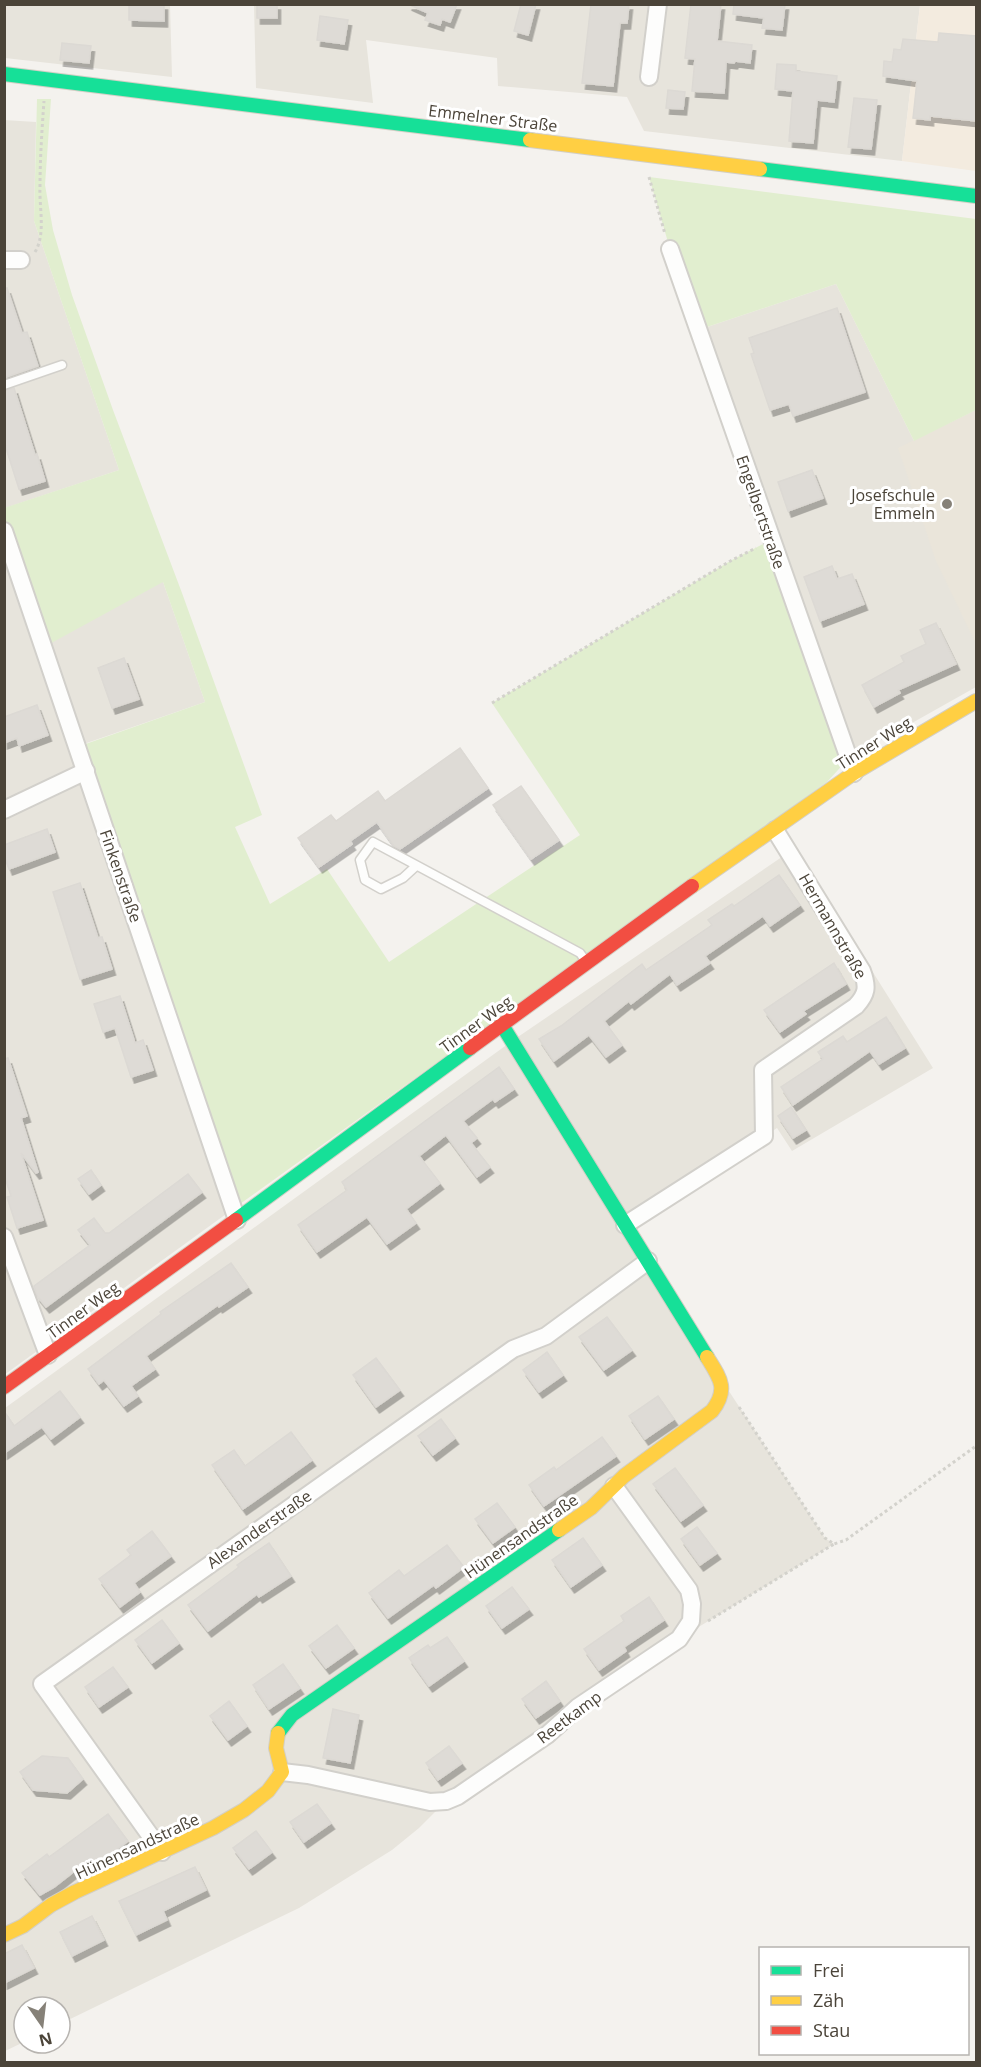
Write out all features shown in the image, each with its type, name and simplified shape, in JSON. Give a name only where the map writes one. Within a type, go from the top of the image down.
[{"type":"street","points":[[649,76],[658,4]]},
{"type":"street","name":"Emmelner Straße","points":[[4,74],[976,196]]},
{"type":"street","name":"Engelbertstraße","points":[[670,249],[854,773]]},
{"type":"street","name":"Finkenstraße","points":[[4,531],[237,1220]]},
{"type":"street","name":"Tinner Weg","points":[[4,1387],[237,1220],[643,920],[854,773],[976,701]]},
{"type":"street","points":[[4,810],[86,771]]},
{"type":"street","name":"Hermannstraße","points":[[626,1225],[764,1136],[763,1070],[856,1006],[865,996],[867,985],[862,971],[775,830]]},
{"type":"street","points":[[502,1025],[721,1379]]},
{"type":"street","points":[[4,1237],[48,1355]]},
{"type":"street","name":"Alexanderstraße","points":[[162,1852],[42,1684],[513,1349],[546,1336],[648,1261]]},
{"type":"street","name":"Hünensandstraße","points":[[4,1935],[24,1925],[50,1905],[227,1822],[268,1793],[278,1782],[282,1772],[275,1738],[280,1726],[292,1715],[591,1508],[624,1476],[712,1411],[720,1402],[723,1391],[721,1379]]},
{"type":"street","name":"Reetkamp","points":[[282,1772],[430,1802],[446,1801],[458,1796],[547,1735],[578,1707],[679,1639],[691,1621],[692,1604],[688,1590],[614,1486]]},
{"type":"lane","points":[[4,385],[62,365]]},
{"type":"lane","points":[[416,866],[403,878],[381,889],[365,880],[360,860],[372,842],[580,953],[587,962]]},
{"type":"path","points":[[13,260],[32,257],[37,249],[44,99]]},
{"type":"path","points":[[643,155],[670,249]]},
{"type":"path","points":[[492,703],[732,560],[771,540]]},
{"type":"path","points":[[721,1379],[825,1538],[834,1544]]},
{"type":"path","points":[[708,1621],[834,1544],[846,1540],[976,1446]]},
{"type":"shaded area","points":[[5,5],[170,5],[172,77],[5,58]]},
{"type":"shaded area","points":[[254,5],[920,5],[902,161],[644,131],[627,97],[498,86],[497,58],[366,40],[373,103],[256,88]]},
{"type":"shaded area","points":[[920,5],[976,5],[976,171],[902,161]]},
{"type":"shaded area","points":[[4,120],[36,122],[34,221],[119,470],[5,508]]},
{"type":"shaded area","points":[[836,284],[914,441],[976,410],[976,687],[848,759],[698,330]]},
{"type":"shaded area","name":"Josefschule Emmeln","points":[[976,410],[976,644],[936,561],[898,448]]},
{"type":"shaded area","points":[[4,531],[163,582],[205,702],[78,746],[233,1209],[4,1375]]},
{"type":"shaded area","points":[[795,848],[933,1068],[792,1151],[777,1128],[626,1225],[721,1379],[825,1538],[834,1544],[679,1639],[446,1801],[419,1828],[392,1850],[299,1908],[72,2018],[72,1995],[12,1995],[12,2048],[5,2051],[5,1408],[512,1041]]},
{"type":"green space","points":[[37,99],[51,99],[45,185],[53,230],[72,295],[113,410],[262,815],[235,827],[270,904],[327,869],[389,962],[580,835],[492,703],[732,560],[771,540],[848,759],[827,782],[233,1209],[77,747],[205,702],[163,582],[44,647],[5,531],[4,508],[119,470],[34,221]]},
{"type":"green space","points":[[649,177],[976,219],[976,410],[914,441],[836,284],[698,330],[670,249]]},
{"type":"building","points":[[129,4],[164,4],[164,21],[129,20]]},
{"type":"building","points":[[257,4],[277,4],[277,18],[257,18]]},
{"type":"building","points":[[408,4],[457,4],[450,22],[442,19],[440,25],[425,20],[428,13]]},
{"type":"building","points":[[521,4],[536,4],[528,35],[514,31]]},
{"type":"building","points":[[591,4],[629,4],[627,23],[620,23],[613,86],[582,83]]},
{"type":"building","points":[[691,4],[721,4],[717,41],[752,45],[750,63],[726,62],[724,93],[692,91],[695,59],[685,58]]},
{"type":"building","points":[[734,4],[785,4],[782,30],[762,28],[764,18],[733,14]]},
{"type":"building","points":[[320,16],[348,20],[344,44],[317,40]]},
{"type":"building","points":[[939,33],[976,36],[976,121],[930,116],[930,120],[913,118],[917,81],[883,76],[884,61],[892,62],[894,49],[901,50],[903,39],[938,42]]},
{"type":"building","points":[[62,43],[91,46],[89,63],[60,60]]},
{"type":"building","points":[[777,64],[796,65],[796,71],[837,76],[834,102],[817,100],[813,143],[789,141],[793,91],[775,89]]},
{"type":"building","points":[[668,90],[685,92],[683,109],[666,108]]},
{"type":"building","points":[[854,98],[877,100],[871,149],[848,147]]},
{"type":"building","points":[[7,288],[22,333],[27,332],[38,366],[4,378],[4,289]]},
{"type":"building","points":[[837,308],[865,392],[793,416],[789,404],[770,410],[751,354],[754,353],[749,338]]},
{"type":"building","points":[[14,388],[45,481],[19,489],[4,442],[4,391]]},
{"type":"building","points":[[812,470],[823,498],[788,511],[778,482]]},
{"type":"building","points":[[832,566],[837,579],[852,574],[864,604],[820,621],[804,577]]},
{"type":"building","points":[[936,623],[956,664],[898,690],[900,693],[874,707],[862,685],[904,662],[901,656],[926,644],[920,630]]},
{"type":"building","points":[[124,658],[139,699],[112,708],[98,668]]},
{"type":"building","points":[[37,705],[48,735],[19,746],[17,738],[4,743],[4,717]]},
{"type":"building","points":[[460,748],[488,788],[400,849],[394,846],[377,822],[350,841],[352,844],[319,867],[298,838],[331,815],[336,821],[378,791],[385,801]]},
{"type":"building","points":[[521,786],[559,840],[531,859],[493,805]]},
{"type":"building","points":[[47,829],[55,852],[9,869],[4,856],[4,845]]},
{"type":"building","points":[[779,875],[800,905],[770,926],[763,916],[705,956],[710,963],[677,985],[670,974],[631,1004],[629,1001],[604,1021],[622,1045],[606,1057],[589,1035],[554,1061],[539,1039],[561,1026],[642,964],[646,970],[712,925],[708,920],[732,904],[734,906]]},
{"type":"building","points":[[80,883],[98,938],[102,937],[112,969],[80,979],[53,892]]},
{"type":"building","points":[[834,963],[846,984],[803,1011],[806,1014],[780,1032],[764,1010]]},
{"type":"building","points":[[120,996],[135,1043],[143,1040],[153,1070],[131,1077],[115,1028],[103,1032],[94,1004]]},
{"type":"building","points":[[886,1017],[905,1048],[879,1064],[870,1051],[793,1105],[781,1087],[823,1059],[818,1052],[843,1036],[847,1042]]},
{"type":"building","points":[[8,1058],[27,1116],[21,1118],[38,1172],[36,1173],[21,1153],[43,1220],[17,1228],[7,1197],[11,1196],[4,1175],[4,1059]]},
{"type":"building","points":[[499,1067],[514,1089],[495,1102],[493,1099],[463,1121],[477,1138],[471,1143],[490,1167],[477,1177],[446,1135],[419,1156],[440,1183],[406,1209],[416,1223],[387,1244],[367,1217],[317,1252],[298,1225],[347,1190],[342,1182]]},
{"type":"building","points":[[791,1107],[806,1130],[793,1138],[778,1116]]},
{"type":"building","points":[[91,1170],[101,1185],[89,1194],[78,1179]]},
{"type":"building","points":[[188,1174],[202,1192],[46,1307],[37,1296],[34,1286],[90,1245],[78,1230],[94,1218],[105,1233],[109,1233]]},
{"type":"building","points":[[231,1263],[248,1287],[219,1307],[218,1305],[146,1356],[155,1369],[131,1386],[138,1396],[124,1406],[104,1380],[99,1384],[88,1369],[161,1314],[160,1312]]},
{"type":"building","points":[[607,1317],[632,1350],[604,1370],[579,1337]]},
{"type":"building","points":[[547,1352],[563,1375],[539,1392],[523,1370]]},
{"type":"building","points":[[376,1358],[400,1390],[376,1407],[353,1375]]},
{"type":"building","points":[[60,1391],[80,1417],[51,1439],[42,1427],[4,1453],[4,1411],[14,1426]]},
{"type":"building","points":[[658,1396],[674,1419],[645,1439],[629,1416]]},
{"type":"building","points":[[441,1419],[455,1438],[433,1455],[418,1436]]},
{"type":"building","points":[[291,1432],[312,1460],[243,1509],[212,1465],[234,1450],[245,1466]]},
{"type":"building","points":[[602,1437],[616,1456],[544,1506],[529,1485],[554,1467],[556,1470]]},
{"type":"building","points":[[675,1468],[703,1505],[681,1521],[653,1484]]},
{"type":"building","points":[[497,1503],[515,1527],[493,1543],[475,1519]]},
{"type":"building","points":[[697,1527],[717,1553],[700,1565],[681,1539]]},
{"type":"building","points":[[152,1531],[171,1556],[134,1583],[140,1592],[120,1607],[99,1579],[131,1555],[127,1550]]},
{"type":"building","points":[[583,1538],[602,1565],[571,1587],[552,1560]]},
{"type":"building","points":[[269,1543],[291,1576],[259,1597],[257,1594],[208,1631],[188,1605],[239,1567],[237,1565]]},
{"type":"building","points":[[447,1545],[464,1567],[436,1588],[434,1585],[388,1618],[369,1593],[399,1570],[404,1576]]},
{"type":"building","points":[[512,1587],[529,1609],[502,1628],[486,1606]]},
{"type":"building","points":[[649,1597],[664,1620],[624,1647],[626,1651],[599,1670],[584,1649],[624,1621],[621,1616]]},
{"type":"building","points":[[162,1620],[179,1643],[152,1663],[135,1640]]},
{"type":"building","points":[[337,1625],[354,1648],[326,1668],[309,1646]]},
{"type":"building","points":[[447,1637],[464,1661],[429,1686],[409,1658],[428,1645],[430,1648]]},
{"type":"building","points":[[283,1664],[300,1688],[269,1709],[253,1685]]},
{"type":"building","points":[[113,1667],[128,1687],[99,1707],[85,1687]]},
{"type":"building","points":[[546,1681],[560,1701],[536,1718],[522,1699]]},
{"type":"building","points":[[229,1701],[247,1726],[228,1740],[210,1716]]},
{"type":"building","points":[[333,1709],[359,1715],[350,1763],[323,1758]]},
{"type":"building","points":[[449,1746],[462,1763],[438,1780],[426,1763]]},
{"type":"building","points":[[42,1756],[68,1758],[83,1779],[67,1793],[33,1790],[20,1772]]},
{"type":"building","points":[[317,1804],[331,1823],[304,1842],[290,1822]]},
{"type":"building","points":[[108,1814],[128,1841],[90,1869],[85,1863],[40,1895],[22,1873],[47,1854],[49,1857]]},
{"type":"building","points":[[256,1831],[272,1852],[249,1869],[233,1848]]},
{"type":"building","points":[[195,1867],[206,1890],[163,1911],[167,1920],[136,1935],[119,1901]]},
{"type":"building","points":[[92,1916],[104,1940],[72,1956],[60,1932]]},
{"type":"building","points":[[22,1945],[34,1968],[4,1983],[4,1954]]},
{"type":"traffic: fast","points":[[4,74],[530,140]]},
{"type":"traffic: fast","points":[[760,169],[976,196]]},
{"type":"traffic: fast","points":[[502,1025],[707,1357]]},
{"type":"traffic: fast","points":[[236,1220],[470,1048]]},
{"type":"traffic: fast","points":[[278,1733],[292,1715],[559,1530]]},
{"type":"traffic: slow","points":[[530,140],[760,169]]},
{"type":"traffic: slow","points":[[692,886],[854,773],[976,701]]},
{"type":"traffic: slow","points":[[559,1530],[591,1508],[624,1476],[712,1411],[720,1396],[721,1384],[707,1357]]},
{"type":"traffic: slow","points":[[4,1935],[23,1926],[51,1905],[75,1892],[213,1828],[244,1810],[268,1791],[282,1772],[276,1748],[278,1733]]},
{"type":"traffic: jam","points":[[470,1048],[692,886]]},
{"type":"traffic: jam","points":[[4,1387],[236,1220]]},
{"type":"place","name":"Josefschule Emmeln","points":[[947,504]]}]
